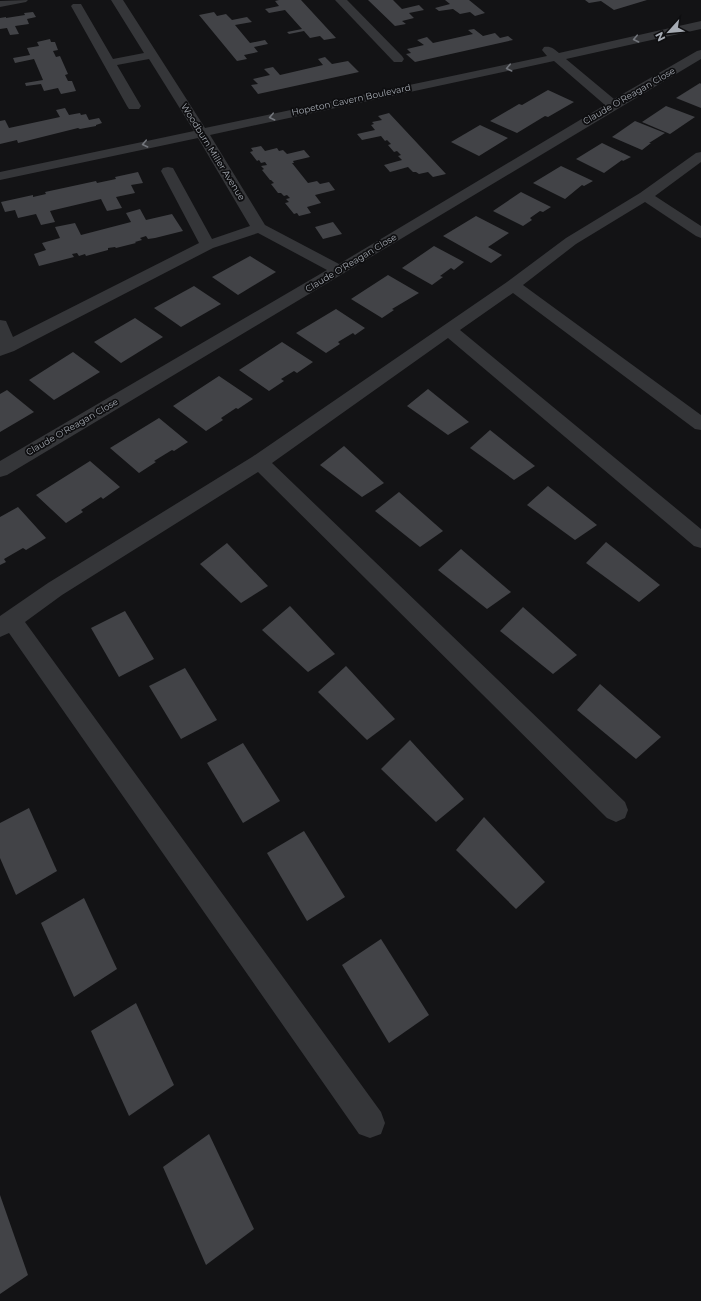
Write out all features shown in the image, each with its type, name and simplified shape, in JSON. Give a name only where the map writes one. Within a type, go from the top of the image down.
[{"type":"street","points":[[0,4],[22,0]]},
{"type":"street","name":"Woodburn Miller Avenue","points":[[116,0],[198,127],[259,228]]},
{"type":"street","points":[[341,0],[398,58]]},
{"type":"street","points":[[77,6],[134,106]]},
{"type":"street","name":"Hopeton Cavern Boulevard","points":[[226,115],[498,60],[546,48],[701,15]]},
{"type":"street","name":"Hopeton Cavern Boulevard","points":[[0,176],[198,127],[556,56],[701,25]]},
{"type":"street","points":[[546,48],[613,105]]},
{"type":"street","name":"Claude O'Reagan Close","points":[[0,470],[701,54]]},
{"type":"street","points":[[109,63],[152,55]]},
{"type":"street","name":"Hopeton Cavern Boulevard","points":[[179,125],[198,127],[210,119]]},
{"type":"street","points":[[0,164],[132,135]]},
{"type":"street","points":[[370,1123],[6,624],[62,585],[259,462],[513,285],[571,242],[645,196],[701,156]]},
{"type":"street","points":[[168,171],[208,245]]},
{"type":"street","points":[[645,196],[701,233]]},
{"type":"street","points":[[0,325],[4,349],[208,245],[259,228],[339,270]]},
{"type":"street","points":[[513,285],[701,424]]},
{"type":"street","points":[[448,330],[701,540]]},
{"type":"street","points":[[259,462],[616,810]]},
{"type":"building","points":[[301,0],[336,38],[324,40],[320,36],[310,38],[304,31],[289,34],[287,32],[302,29],[285,10],[269,13],[265,9],[279,6],[275,1]]},
{"type":"building","points":[[368,0],[393,0],[402,9],[419,5],[424,10],[409,13],[414,18],[402,21],[406,24],[395,26]]},
{"type":"building","points":[[445,0],[469,0],[485,13],[475,16],[470,12],[460,14],[453,9],[439,11],[435,8],[450,4]]},
{"type":"building","points":[[585,0],[647,0],[614,10],[601,1],[589,3]]},
{"type":"building","points":[[33,12],[36,17],[27,19],[29,24],[15,26],[19,34],[10,35],[7,28],[0,29],[0,18],[25,15],[24,13]]},
{"type":"building","points":[[214,12],[217,16],[226,14],[232,20],[247,17],[252,22],[235,25],[250,43],[265,40],[268,44],[254,47],[258,52],[244,55],[247,59],[237,61],[199,15]]},
{"type":"building","points":[[474,29],[483,36],[495,33],[500,38],[508,36],[513,40],[415,62],[406,54],[411,53],[407,49],[424,45],[417,40],[427,37],[433,43],[473,34],[468,30]]},
{"type":"building","points":[[50,39],[51,42],[55,42],[58,50],[53,51],[56,57],[60,56],[68,74],[65,75],[68,81],[72,81],[76,91],[61,94],[58,88],[44,91],[41,84],[26,86],[25,83],[43,80],[34,59],[15,63],[13,58],[30,55],[27,48],[39,46],[37,42]]},
{"type":"building","points":[[325,57],[332,64],[348,61],[359,72],[258,94],[251,85],[258,84],[253,79],[270,75],[264,69],[273,67],[280,75],[323,65],[318,59]]},
{"type":"building","points":[[700,83],[701,108],[676,98]]},
{"type":"building","points":[[548,90],[574,102],[548,117],[545,116],[517,133],[490,121],[519,104],[522,105]]},
{"type":"building","points":[[666,106],[695,117],[670,134],[642,122]]},
{"type":"building","points":[[65,108],[69,115],[80,113],[81,115],[86,114],[89,120],[99,118],[102,123],[96,126],[80,129],[78,128],[18,143],[17,140],[0,144],[0,121],[5,120],[9,128],[60,117],[56,110]]},
{"type":"building","points":[[389,113],[446,174],[433,177],[428,172],[419,174],[413,172],[408,167],[390,172],[384,165],[402,160],[398,156],[401,155],[397,151],[394,152],[388,145],[391,144],[387,140],[385,141],[381,136],[362,140],[357,134],[375,130],[371,125],[374,124],[372,122],[382,120],[378,116]]},
{"type":"building","points":[[635,121],[665,133],[649,143],[651,143],[642,150],[612,137]]},
{"type":"building","points":[[480,125],[508,138],[479,156],[451,142]]},
{"type":"building","points":[[602,143],[631,157],[623,161],[622,160],[604,173],[576,159]]},
{"type":"building","points":[[261,146],[265,151],[277,148],[279,151],[283,150],[287,154],[304,150],[310,157],[293,161],[294,163],[292,163],[308,183],[317,181],[320,184],[329,182],[335,190],[315,195],[321,203],[307,207],[311,213],[299,216],[297,213],[294,214],[285,203],[289,202],[286,199],[290,198],[287,195],[284,196],[281,193],[278,193],[271,184],[274,183],[262,170],[264,169],[261,166],[267,165],[265,162],[261,163],[259,160],[257,161],[250,152],[253,151],[251,148]]},
{"type":"building","points":[[561,166],[593,181],[584,186],[582,185],[565,199],[533,183]]},
{"type":"building","points":[[138,172],[143,183],[131,185],[135,193],[116,197],[122,208],[107,211],[101,199],[50,211],[55,222],[41,225],[36,214],[18,218],[15,210],[5,212],[1,202],[33,195],[33,197],[46,194],[45,192],[96,181],[97,183],[116,179],[115,177]]},
{"type":"building","points":[[521,192],[551,207],[543,212],[540,211],[530,218],[532,220],[523,226],[493,211]]},
{"type":"building","points":[[140,209],[146,220],[172,214],[183,231],[148,239],[146,236],[140,238],[142,240],[135,242],[136,243],[116,248],[108,248],[108,250],[86,256],[85,254],[79,256],[77,253],[72,254],[74,257],[39,266],[34,254],[46,250],[42,243],[60,238],[55,227],[75,223],[81,235],[131,222],[126,213]]},
{"type":"building","points":[[476,216],[509,233],[488,247],[502,255],[491,263],[443,236]]},
{"type":"building","points":[[333,222],[342,234],[323,239],[315,227]]},
{"type":"building","points":[[434,246],[464,262],[454,270],[451,268],[440,276],[443,277],[432,285],[402,268]]},
{"type":"building","points":[[250,256],[276,272],[238,295],[212,277]]},
{"type":"building","points":[[388,275],[419,293],[392,309],[394,310],[382,318],[351,299]]},
{"type":"building","points":[[194,286],[221,304],[181,327],[154,308]]},
{"type":"building","points":[[336,309],[365,328],[355,335],[353,333],[338,342],[340,344],[326,353],[296,333]]},
{"type":"building","points":[[135,318],[163,337],[121,363],[94,342]]},
{"type":"building","points":[[282,342],[313,362],[297,373],[294,371],[281,379],[284,381],[269,391],[239,370]]},
{"type":"building","points":[[73,352],[100,372],[54,400],[29,380]]},
{"type":"building","points":[[219,376],[253,399],[221,418],[223,420],[206,431],[173,406]]},
{"type":"building","points":[[428,389],[469,422],[448,435],[407,406]]},
{"type":"building","points":[[7,390],[34,412],[0,432],[0,394]]},
{"type":"building","points":[[159,418],[188,442],[154,461],[156,462],[139,473],[110,448]]},
{"type":"building","points":[[490,430],[535,466],[514,480],[470,448]]},
{"type":"building","points":[[344,446],[384,483],[362,497],[320,465]]},
{"type":"building","points":[[90,461],[120,487],[103,499],[101,497],[81,510],[83,512],[66,523],[36,495]]},
{"type":"building","points":[[548,486],[597,525],[575,540],[527,505]]},
{"type":"building","points":[[399,492],[443,531],[420,547],[375,511]]},
{"type":"building","points":[[18,507],[46,538],[26,550],[23,548],[4,559],[6,562],[0,565],[0,517]]},
{"type":"building","points":[[606,542],[660,585],[639,602],[586,563]]},
{"type":"building","points":[[227,543],[268,586],[241,603],[200,564]]},
{"type":"building","points":[[461,549],[511,592],[487,609],[438,570]]},
{"type":"building","points":[[290,606],[335,654],[308,672],[262,630]]},
{"type":"building","points":[[523,607],[577,655],[553,674],[500,631]]},
{"type":"building","points":[[125,611],[154,659],[119,677],[91,628]]},
{"type":"building","points":[[346,666],[395,719],[367,740],[318,692]]},
{"type":"building","points":[[185,668],[217,720],[181,739],[149,686]]},
{"type":"building","points":[[600,684],[661,737],[636,759],[577,710]]},
{"type":"building","points":[[410,740],[464,799],[436,822],[381,769]]},
{"type":"building","points":[[243,743],[280,801],[243,823],[207,763]]},
{"type":"building","points":[[29,808],[57,871],[16,895],[0,858],[0,823]]},
{"type":"building","points":[[484,817],[545,882],[516,909],[456,850]]},
{"type":"building","points":[[304,831],[345,897],[307,921],[267,853]]},
{"type":"building","points":[[84,898],[117,969],[74,997],[41,923]]},
{"type":"building","points":[[381,939],[429,1015],[389,1043],[342,965]]},
{"type":"building","points":[[136,1003],[174,1085],[129,1116],[91,1031]]},
{"type":"building","points":[[209,1134],[254,1229],[206,1265],[163,1167]]},
{"type":"building","points":[[0,1195],[28,1275],[0,1294]]}]
